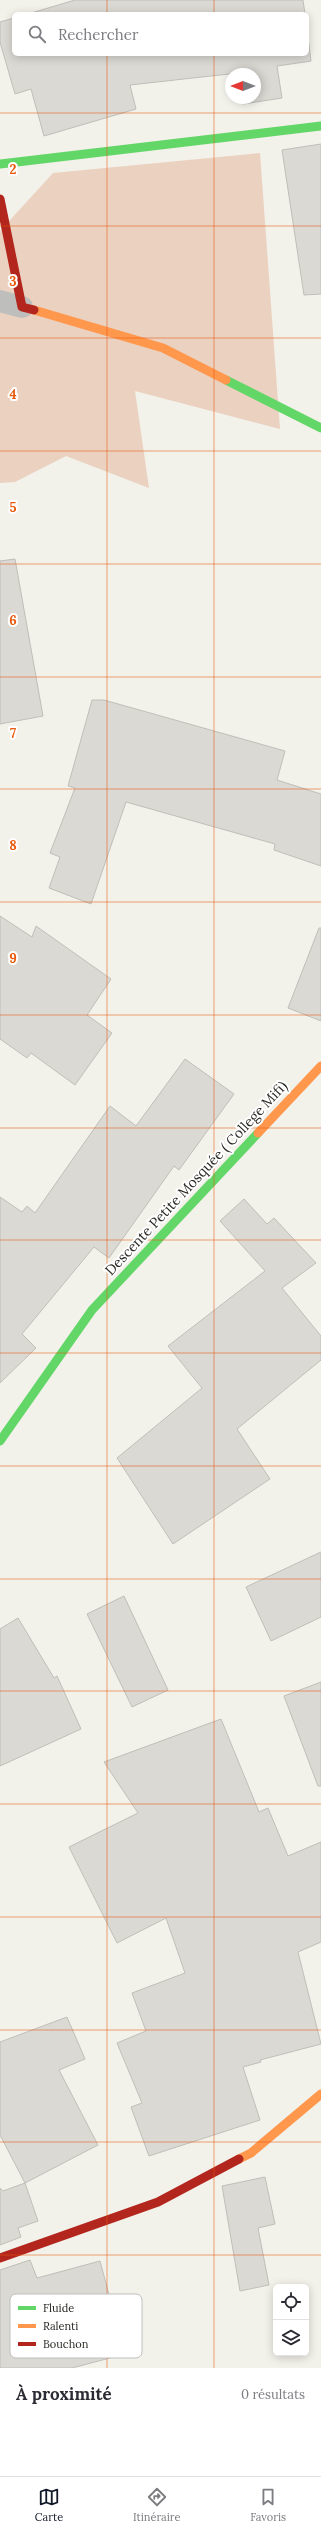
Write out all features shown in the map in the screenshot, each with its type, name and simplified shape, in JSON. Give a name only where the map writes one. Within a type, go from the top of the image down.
[{"type":"street","points":[[0,164],[321,126]]},
{"type":"street","points":[[0,199],[22,307]]},
{"type":"street","points":[[0,301],[163,348],[321,428]]},
{"type":"street","name":"Descente Petite Mosquée ( College Mifi)","points":[[0,1441],[92,1310],[321,1066]]},
{"type":"street","points":[[0,2258],[158,2202],[251,2153],[314,2102],[321,2094]]},
{"type":"shaded area","points":[[260,153],[280,429],[135,391],[149,488],[66,456],[15,482],[0,483],[0,231],[53,173]]},
{"type":"building","points":[[75,0],[303,0],[305,12],[35,12]]},
{"type":"building","points":[[12,19],[12,56],[309,56],[309,46],[311,61],[277,66],[282,98],[261,101],[261,68],[225,68],[225,74],[130,85],[136,109],[44,136],[31,89],[15,94],[0,42],[0,22]]},
{"type":"building","points":[[321,144],[321,294],[304,295],[282,150]]},
{"type":"building","points":[[15,559],[43,716],[0,724],[0,561]]},
{"type":"building","points":[[92,700],[104,700],[285,751],[277,780],[321,794],[321,866],[274,850],[275,844],[126,802],[91,904],[49,888],[60,857],[50,853],[75,788],[68,786]]},
{"type":"building","points":[[0,916],[32,937],[36,926],[111,979],[87,1015],[112,1033],[75,1085],[31,1053],[27,1058],[0,1039]]},
{"type":"building","points":[[319,928],[321,928],[321,1021],[288,1008]]},
{"type":"building","points":[[185,1059],[234,1094],[179,1170],[174,1166],[109,1258],[94,1247],[22,1334],[36,1348],[0,1383],[0,1197],[22,1212],[27,1206],[35,1213],[110,1106],[136,1126]]},
{"type":"building","points":[[244,1199],[267,1224],[274,1218],[316,1263],[282,1288],[321,1336],[321,1360],[237,1429],[270,1479],[173,1544],[117,1458],[202,1388],[168,1346],[265,1271],[220,1221]]},
{"type":"building","points":[[321,1552],[321,1617],[271,1641],[246,1587]]},
{"type":"building","points":[[124,1596],[168,1690],[132,1707],[87,1614]]},
{"type":"building","points":[[18,1618],[54,1678],[57,1676],[81,1729],[0,1766],[0,1629]]},
{"type":"building","points":[[321,1682],[321,1786],[318,1786],[284,1696]]},
{"type":"building","points":[[221,1719],[259,1812],[268,1808],[288,1856],[321,1842],[321,1942],[298,1952],[321,2044],[260,2060],[261,2062],[243,2067],[260,2120],[149,2156],[131,2107],[142,2103],[117,2043],[146,2031],[132,1993],[185,1973],[166,1918],[117,1943],[69,1847],[138,1813],[104,1762]]},
{"type":"building","points":[[67,2017],[85,2059],[59,2070],[98,2145],[25,2183],[0,2135],[0,2042]]},
{"type":"building","points":[[265,2177],[275,2224],[258,2228],[269,2285],[240,2291],[222,2186]]},
{"type":"building","points":[[25,2183],[38,2221],[18,2228],[21,2237],[0,2245],[0,2188],[3,2191]]},
{"type":"building","points":[[30,2260],[37,2278],[100,2261],[109,2294],[10,2294],[10,2358],[110,2358],[72,2368],[0,2368],[0,2270]]},
{"type":"traffic: fast","points":[[0,164],[321,126]]},
{"type":"traffic: fast","points":[[226,380],[321,428]]},
{"type":"traffic: fast","points":[[0,1441],[92,1310],[258,1133]]},
{"type":"traffic: slow","points":[[34,310],[163,348],[226,380]]},
{"type":"traffic: slow","points":[[258,1133],[321,1066]]},
{"type":"traffic: slow","points":[[239,2159],[251,2153],[321,2094]]},
{"type":"traffic: jam","points":[[0,199],[22,307],[34,310]]},
{"type":"traffic: jam","points":[[0,2258],[158,2202],[239,2159]]}]
